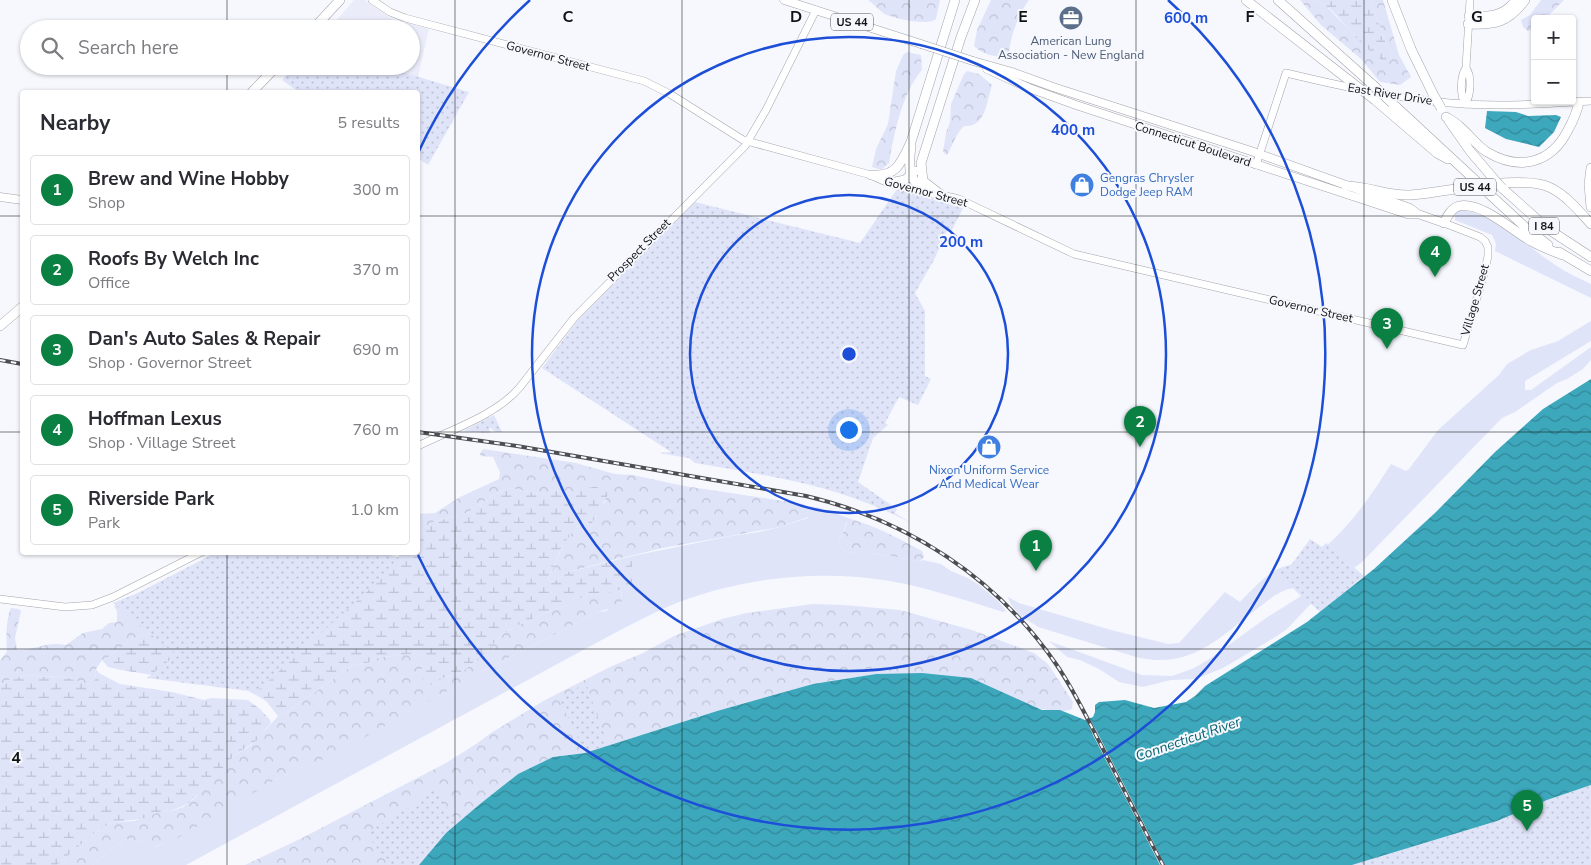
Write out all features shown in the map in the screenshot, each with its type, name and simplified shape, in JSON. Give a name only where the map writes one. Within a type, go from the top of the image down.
[{"type":"highway","points":[[321,20],[340,0]]},
{"type":"highway","points":[[871,175],[886,175],[895,170],[911,142],[955,0]]},
{"type":"highway","points":[[1246,0],[1375,100],[1436,153],[1455,162]]},
{"type":"highway","name":"I 84","points":[[1278,0],[1530,231],[1563,255],[1591,271]]},
{"type":"highway","name":"I 84","points":[[1392,0],[1433,94],[1465,144],[1502,188],[1544,226],[1591,256]]},
{"type":"highway","points":[[1396,0],[1398,14]]},
{"type":"highway","points":[[1468,20],[1498,15],[1507,10],[1516,0]]},
{"type":"highway","points":[[1468,20],[1488,24],[1502,21],[1514,14],[1525,0]]},
{"type":"highway","points":[[890,183],[904,181],[911,176],[921,163],[973,2]]},
{"type":"highway","points":[[254,90],[268,75]]},
{"type":"highway","points":[[1446,117],[1460,126],[1488,153],[1510,161],[1530,162],[1547,156],[1560,145],[1575,116],[1579,102]]},
{"type":"highway","points":[[911,142],[909,166],[911,176],[916,184],[925,192]]},
{"type":"highway","points":[[921,163],[923,181],[940,194]]},
{"type":"highway","points":[[1591,168],[1589,184],[1591,207]]},
{"type":"highway","name":"US 44","points":[[1346,186],[1389,194],[1408,195],[1514,183],[1536,183],[1560,194],[1591,224]]},
{"type":"highway","name":"US 44","points":[[1444,223],[1454,208],[1460,206],[1469,207],[1500,220],[1538,245],[1563,255]]},
{"type":"highway","points":[[0,326],[20,309]]},
{"type":"main road","name":"Governor Street","points":[[372,0],[390,12],[413,20]]},
{"type":"main road","name":"Connecticut Boulevard","points":[[784,0],[1012,72],[1259,154],[1410,208],[1418,214],[1444,223]]},
{"type":"main road","points":[[1465,104],[1469,96],[1469,75],[1466,68],[1470,0]]},
{"type":"main road","name":"Prospect Street","points":[[420,445],[492,410],[510,398],[520,388],[574,318],[748,142],[762,119],[816,10]]},
{"type":"main road","name":"Governor Street","points":[[420,22],[644,81],[670,94],[737,137],[748,142],[871,175],[890,183],[940,194],[968,203],[1074,254],[1463,345]]},
{"type":"main road","name":"Connecticut Boulevard","points":[[973,61],[1049,96],[1407,214],[1418,214]]},
{"type":"main road","name":"East River Drive","points":[[1256,164],[1286,73],[1380,94],[1465,104],[1509,105],[1591,101]]},
{"type":"main road","points":[[0,196],[20,200]]},
{"type":"main road","name":"Village Street","points":[[1444,223],[1480,237],[1488,248],[1488,256],[1463,345]]},
{"type":"main road","points":[[0,599],[65,607],[83,607],[99,603],[196,555]]},
{"type":"shaded area","points":[[354,0],[364,0],[396,20],[337,20]]},
{"type":"shaded area","points":[[420,27],[429,29],[420,68]]},
{"type":"green space","points":[[868,0],[940,0],[936,19],[920,22],[887,15]]},
{"type":"green space","points":[[991,0],[1029,0],[1016,26],[1009,54],[1005,56],[991,55],[974,46],[977,30]]},
{"type":"green space","points":[[1300,0],[1315,0],[1326,6],[1368,49],[1392,60],[1370,0],[1383,0],[1399,55],[1411,77],[1400,85],[1380,82],[1361,59],[1321,25]]},
{"type":"green space","points":[[1315,0],[1370,0],[1392,60],[1386,62],[1377,57],[1329,8]]},
{"type":"green space","points":[[1541,0],[1564,0],[1549,15],[1531,15],[1531,30],[1528,31],[1523,27],[1521,20],[1530,15]]},
{"type":"green space","points":[[907,52],[921,55],[922,70],[915,79],[904,102],[896,127],[889,163],[881,170],[872,167],[876,149],[888,124],[896,71],[903,55]]},
{"type":"green space","points":[[967,71],[979,74],[992,85],[987,105],[981,118],[977,123],[964,126],[961,129],[947,155],[943,152],[950,122],[951,104]]},
{"type":"green space","points":[[287,75],[412,75],[469,92],[428,165],[420,159],[420,90],[296,90],[282,80]]},
{"type":"green space","points":[[897,189],[963,208],[952,230],[947,231],[934,260],[915,293],[925,311],[925,376],[931,379],[918,405],[899,397],[885,423],[888,425],[873,438],[858,482],[897,509],[895,513],[911,523],[884,510],[832,491],[779,478],[695,463],[689,458],[659,453],[671,452],[542,368],[578,320],[695,202],[860,243]]},
{"type":"green space","points":[[1461,210],[1487,218],[1561,269],[1591,284],[1591,298],[1495,251],[1496,244],[1492,235],[1455,220],[1455,213]]},
{"type":"green space","points":[[1591,321],[1591,341],[1525,381],[1525,390],[1531,390],[1591,347],[1591,360],[1583,369],[1557,383],[1515,412],[1502,418],[1362,562],[1322,592],[1287,629],[1223,668],[1196,679],[1171,680],[1143,687],[1119,682],[1099,669],[1080,660],[1067,657],[1049,641],[1142,675],[1172,676],[1192,669],[1208,660],[1266,618],[1301,596],[1293,588],[1273,597],[1205,648],[1190,655],[1174,659],[1156,660],[1136,657],[1038,627],[1023,618],[1010,602],[1008,597],[1019,603],[1111,630],[1168,644],[1179,643],[1225,592],[1240,602],[1273,572],[1283,567],[1306,561],[1326,547],[1357,514],[1391,464],[1406,471],[1409,469],[1438,430],[1499,375],[1507,364],[1531,350],[1558,341]]},
{"type":"green space","points":[[494,415],[502,432],[496,432],[489,427],[489,433],[463,431]]},
{"type":"green space","points":[[483,449],[576,463],[615,474],[633,475],[684,486],[803,504],[812,509],[811,516],[780,527],[663,548],[613,560],[568,572],[552,583],[548,578],[568,535],[579,526],[595,520],[600,507],[606,501],[592,487],[571,492],[556,491],[545,495],[509,488],[497,493],[469,512],[434,522],[420,530],[420,514],[435,513],[460,497],[499,479],[500,472],[493,457],[481,456],[480,454]]},
{"type":"green space","points":[[596,487],[603,489],[608,494],[591,524],[578,526],[565,542],[548,578],[549,581],[552,583],[568,572],[632,556],[632,566],[635,575],[633,582],[628,588],[580,598],[574,603],[549,611],[514,627],[500,636],[488,650],[460,673],[445,677],[432,685],[426,684],[422,675],[421,670],[425,657],[411,654],[376,658],[370,662],[352,666],[281,716],[278,716],[266,701],[247,690],[121,670],[108,667],[102,660],[109,657],[132,639],[165,628],[307,555],[341,555],[397,561],[399,555],[420,555],[420,530],[434,522],[469,512],[497,493],[509,488],[545,495],[556,491],[571,492],[581,488]]},
{"type":"green space","points":[[809,506],[821,508],[851,519],[846,523],[838,542],[844,551],[854,554],[889,556],[941,564],[979,585],[999,602],[1006,611],[1003,612],[918,587],[862,577],[805,576],[748,583],[720,589],[667,607],[630,625],[186,865],[92,865],[125,839],[140,841],[154,847],[162,844],[279,778],[331,755],[498,663],[598,612],[606,611],[622,597],[621,589],[628,588],[632,556],[780,527],[808,518],[812,509]]},
{"type":"green space","points":[[851,519],[879,529],[905,542],[922,551],[924,557],[919,562],[889,556],[854,554],[844,551],[838,542],[848,520]]},
{"type":"green space","points":[[1310,539],[1322,547],[1326,543],[1364,576],[1320,612],[1275,572],[1292,564]]},
{"type":"green space","points":[[211,555],[390,555],[403,559],[256,692],[147,678],[176,655],[113,603],[138,593]]},
{"type":"green space","points":[[216,555],[165,628],[132,639],[109,657],[102,660],[96,669],[93,683],[86,684],[60,676],[44,677],[31,674],[11,679],[0,685],[0,660],[7,652],[7,623],[11,608],[21,611],[15,638],[17,650],[23,650],[52,644],[66,645],[83,633],[102,629],[109,623],[117,622],[117,611],[114,606]]},
{"type":"green space","points":[[621,589],[622,601],[617,606],[598,612],[498,663],[331,756],[279,778],[176,839],[150,848],[140,841],[125,839],[92,865],[57,865],[93,834],[112,822],[134,821],[162,811],[169,812],[183,807],[194,799],[203,787],[234,756],[251,745],[278,716],[281,716],[352,666],[384,657],[411,654],[426,657],[426,664],[421,670],[432,685],[445,677],[460,673],[488,650],[500,636],[514,627],[549,611],[574,603],[579,598]]},
{"type":"green space","points":[[812,604],[900,610],[972,630],[1034,653],[1048,664],[1073,702],[1072,709],[1066,711],[1045,710],[1019,700],[876,674],[813,684],[717,711],[585,753],[553,757],[518,774],[480,804],[419,865],[245,865],[302,838],[446,763],[545,700],[674,636],[722,619],[747,613]]},
{"type":"green space","points":[[96,669],[99,673],[120,684],[172,692],[204,700],[211,698],[248,700],[260,709],[271,723],[257,740],[234,756],[189,803],[169,812],[162,811],[141,819],[112,822],[93,834],[57,865],[0,865],[0,685],[11,679],[31,674],[44,677],[60,676],[89,684],[95,680]]},
{"type":"green space","points":[[586,683],[609,745],[585,753],[559,698]]},
{"type":"green space","points":[[1591,785],[1591,865],[1352,865],[1497,821],[1547,800]]},
{"type":"green space","points":[[433,787],[457,823],[419,865],[389,865],[366,833],[412,806]]},
{"type":"water","points":[[1487,111],[1516,112],[1528,116],[1556,115],[1561,117],[1554,132],[1539,147],[1506,139],[1485,128]]},
{"type":"water","name":"Connecticut River","points":[[1591,379],[1591,785],[1547,800],[1497,821],[1352,865],[419,865],[446,833],[480,804],[518,774],[553,757],[585,753],[717,711],[813,684],[876,674],[922,673],[971,678],[1042,710],[1060,710],[1085,720],[1093,717],[1095,705],[1099,702],[1125,700],[1154,708],[1186,702],[1205,686],[1307,622],[1374,569],[1436,512],[1495,452],[1543,409]]},
{"type":"pier","points":[[1088,716],[1165,865],[1160,865],[1093,735],[1085,717]]},
{"type":"railway","points":[[0,360],[20,364]]},
{"type":"railway","points":[[420,432],[517,446],[806,496],[879,520],[914,537],[946,556],[1006,604],[1056,664],[1080,704],[1163,865]]},
{"type":"place","name":"American Lung Association - New England","points":[[1071,18]]},
{"type":"place","name":"Gengras Chrysler Dodge Jeep RAM","points":[[1082,185]]},
{"type":"place","name":"Hoffman Lexus","points":[[1435,277]]},
{"type":"place","name":"Dan's Auto Sales & Repair","points":[[1387,349]]},
{"type":"place","name":"Nixon Uniform Service And Medical Wear","points":[[989,447]]},
{"type":"place","name":"Roofs By Welch Inc","points":[[1140,447]]},
{"type":"place","name":"Brew and Wine Hobby","points":[[1036,571]]},
{"type":"place","name":"Riverside Park","points":[[1527,831]]}]
